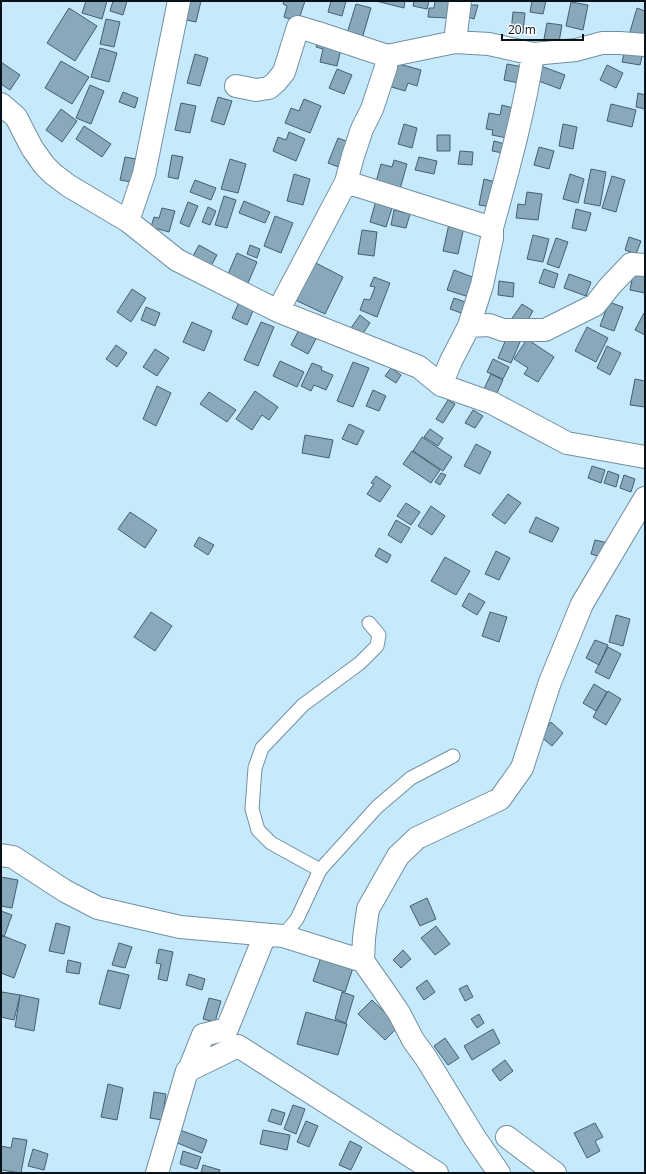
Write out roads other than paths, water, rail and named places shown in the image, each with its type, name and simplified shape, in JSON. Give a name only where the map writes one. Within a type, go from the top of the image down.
[{"type":"street","points":[[128,221],[144,174],[179,1]]},
{"type":"street","points":[[455,42],[460,1]]},
{"type":"street","points":[[236,86],[256,90],[268,88],[276,82],[284,72],[298,27],[387,56],[455,42],[489,44],[533,54],[576,50],[602,43],[645,45]]},
{"type":"street","points":[[441,385],[451,361],[469,326],[482,285],[492,238],[492,228],[522,115],[533,54]]},
{"type":"street","points":[[278,311],[346,182],[362,129],[372,109],[386,67],[387,56]]},
{"type":"street","points":[[1,104],[16,117],[32,148],[44,165],[53,174],[69,186],[128,221],[177,260],[278,311],[419,367],[441,385],[492,403],[566,443],[645,457]]},
{"type":"street","points":[[346,182],[492,228]]},
{"type":"street","points":[[469,326],[489,325],[504,330],[545,330],[595,305],[610,286],[631,264],[645,265]]},
{"type":"street","points":[[499,1173],[413,1040],[399,1013],[363,961],[364,938],[368,909],[398,856],[417,838],[500,800],[522,768],[550,682],[582,604],[645,498]]},
{"type":"street","points":[[5,852],[66,891],[98,908],[180,927],[274,935],[363,961]]},
{"type":"street","points":[[157,1173],[187,1071],[189,1070],[203,1035],[227,1029],[274,935]]},
{"type":"street","points":[[189,1070],[238,1046],[437,1173]]},
{"type":"street","points":[[507,1137],[554,1173]]},
{"type":"lane","points":[[320,870],[271,843],[258,830],[252,809],[255,768],[262,748],[303,705],[360,663],[377,646],[379,635],[369,623]]},
{"type":"lane","points":[[274,935],[297,919],[320,870],[377,807],[411,778],[453,756]]}]
